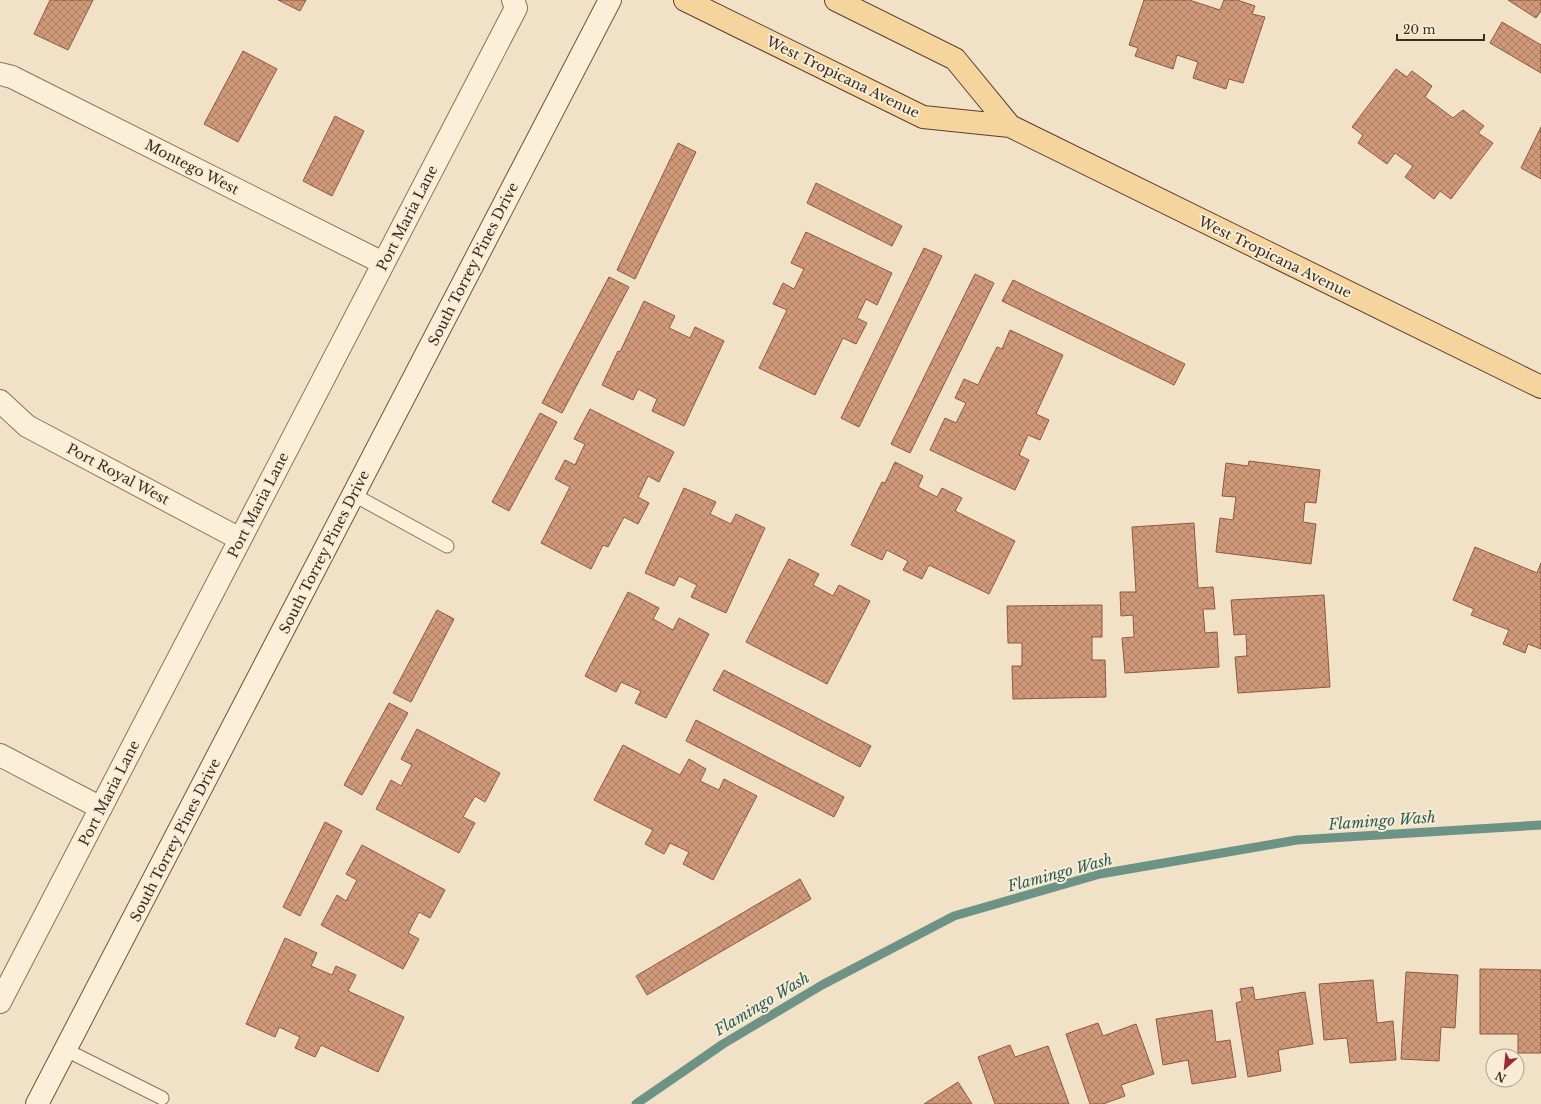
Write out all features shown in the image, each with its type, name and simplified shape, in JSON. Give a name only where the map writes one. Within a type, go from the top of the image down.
[{"type":"main road","name":"West Tropicana Avenue","points":[[685,0],[923,117],[1010,126],[1541,386]]},
{"type":"main road","name":"West Tropicana Avenue","points":[[836,0],[955,59],[1010,126]]},
{"type":"street","name":"South Torrey Pines Drive","points":[[37,1104],[610,0]]},
{"type":"street","name":"Port Maria Lane","points":[[0,1002],[383,263],[514,4]]},
{"type":"street","name":"Montego West","points":[[0,74],[12,77],[383,263]]},
{"type":"street","name":"Port Royal West","points":[[0,401],[28,426],[240,539]]},
{"type":"street","points":[[0,755],[101,808]]},
{"type":"lane","points":[[354,495],[447,546]]},
{"type":"lane","points":[[66,1050],[162,1098]]},
{"type":"building","points":[[50,0],[93,0],[68,50],[34,34]]},
{"type":"building","points":[[278,0],[306,0],[300,11]]},
{"type":"building","points":[[1144,0],[1189,0],[1220,10],[1224,0],[1237,0],[1255,6],[1252,14],[1265,17],[1243,83],[1229,79],[1226,89],[1193,78],[1198,62],[1177,55],[1173,69],[1135,56],[1138,48],[1129,45]]},
{"type":"building","points":[[1508,0],[1541,0],[1541,11],[1536,18]]},
{"type":"building","points":[[1502,22],[1541,45],[1541,73],[1490,43]]},
{"type":"building","points":[[243,51],[277,69],[238,142],[204,124]]},
{"type":"building","points":[[1396,69],[1407,77],[1412,71],[1432,86],[1425,97],[1453,118],[1463,110],[1484,126],[1478,133],[1493,143],[1451,199],[1440,191],[1434,199],[1405,177],[1413,166],[1395,153],[1387,164],[1358,143],[1363,135],[1352,127]]},
{"type":"building","points":[[335,116],[364,131],[332,196],[303,181]]},
{"type":"building","points":[[1541,127],[1541,179],[1521,168]]},
{"type":"building","points":[[678,143],[696,152],[635,279],[617,270]]},
{"type":"building","points":[[816,183],[902,226],[892,246],[807,203]]},
{"type":"building","points":[[806,232],[892,273],[877,305],[866,299],[857,318],[867,323],[856,344],[843,338],[815,395],[759,368],[787,310],[773,304],[783,283],[794,289],[804,269],[791,263]]},
{"type":"building","points":[[924,248],[942,256],[859,427],[841,418]]},
{"type":"building","points":[[975,274],[994,283],[910,453],[891,444]]},
{"type":"building","points":[[609,277],[629,287],[562,413],[542,403]]},
{"type":"building","points":[[1013,280],[1185,364],[1174,385],[1002,301]]},
{"type":"building","points":[[644,301],[675,316],[669,328],[690,338],[695,327],[724,341],[684,426],[652,411],[657,399],[638,389],[633,400],[602,385],[618,351],[620,352]]},
{"type":"building","points":[[1010,330],[1063,355],[1036,414],[1049,420],[1040,440],[1028,435],[1019,455],[1029,460],[1015,490],[930,450],[945,418],[956,423],[966,403],[955,398],[964,379],[978,385],[997,347],[1002,349]]},
{"type":"building","points":[[590,409],[674,452],[659,482],[648,476],[638,497],[649,503],[638,524],[624,517],[608,547],[603,545],[591,569],[541,543],[570,487],[555,479],[565,460],[575,465],[585,444],[574,439]]},
{"type":"building","points":[[540,413],[557,422],[509,511],[492,502]]},
{"type":"building","points":[[1249,461],[1320,470],[1316,503],[1305,502],[1303,522],[1316,524],[1311,564],[1216,552],[1220,518],[1233,520],[1236,497],[1222,496],[1226,463],[1248,466]]},
{"type":"building","points":[[895,462],[923,476],[918,487],[937,497],[942,488],[962,498],[955,511],[1015,541],[989,594],[929,565],[922,579],[903,570],[908,561],[887,550],[882,560],[851,545],[882,482],[885,483]]},
{"type":"building","points":[[684,488],[716,502],[710,514],[731,524],[736,514],[765,528],[726,613],[691,597],[697,585],[679,576],[674,586],[645,573]]},
{"type":"building","points":[[1194,523],[1198,588],[1213,587],[1215,609],[1203,609],[1205,633],[1217,632],[1219,667],[1125,673],[1122,638],[1134,637],[1133,615],[1121,616],[1120,592],[1136,592],[1132,527]]},
{"type":"building","points":[[1475,547],[1537,573],[1541,563],[1541,649],[1528,644],[1525,653],[1503,644],[1509,630],[1471,615],[1474,609],[1453,600]]},
{"type":"building","points":[[789,559],[819,574],[813,585],[833,596],[839,585],[870,601],[827,684],[746,642]]},
{"type":"building","points":[[628,592],[659,608],[653,619],[673,630],[679,618],[709,634],[666,718],[635,703],[641,691],[621,682],[616,692],[585,676]]},
{"type":"building","points":[[1324,595],[1330,687],[1238,693],[1235,657],[1247,656],[1246,634],[1234,635],[1231,600]]},
{"type":"building","points":[[1102,605],[1102,637],[1092,637],[1092,660],[1105,660],[1106,697],[1013,699],[1012,666],[1022,666],[1022,643],[1008,643],[1007,606]]},
{"type":"building","points":[[437,610],[454,619],[411,702],[393,693]]},
{"type":"building","points":[[724,670],[871,746],[860,767],[713,690]]},
{"type":"building","points":[[389,703],[408,713],[362,795],[344,785]]},
{"type":"building","points":[[696,720],[844,797],[834,817],[686,741]]},
{"type":"building","points":[[417,729],[500,773],[485,802],[475,796],[463,817],[475,823],[459,853],[376,809],[391,780],[401,786],[412,765],[401,759]]},
{"type":"building","points":[[623,745],[680,775],[689,759],[706,769],[700,781],[719,790],[724,779],[757,796],[713,880],[683,864],[689,852],[670,843],[664,854],[645,844],[653,830],[594,800]]},
{"type":"building","points":[[325,822],[342,831],[300,916],[283,907]]},
{"type":"building","points":[[362,845],[445,890],[430,918],[419,912],[408,933],[419,939],[403,969],[321,925],[337,895],[346,901],[357,880],[346,874]]},
{"type":"building","points":[[800,879],[811,899],[647,995],[636,976]]},
{"type":"building","points":[[285,938],[317,953],[311,966],[332,975],[336,966],[356,975],[348,991],[404,1017],[378,1072],[321,1045],[315,1057],[295,1048],[300,1037],[279,1027],[275,1037],[246,1024]]},
{"type":"building","points":[[1480,969],[1541,970],[1541,1053],[1525,1053],[1525,1048],[1518,1048],[1518,1034],[1480,1034]]},
{"type":"building","points":[[1406,972],[1458,975],[1455,1028],[1441,1027],[1439,1061],[1401,1059]]},
{"type":"building","points":[[1373,980],[1377,1023],[1393,1021],[1396,1060],[1350,1063],[1347,1038],[1324,1040],[1319,984]]},
{"type":"building","points":[[1253,987],[1255,1000],[1305,992],[1313,1044],[1278,1050],[1281,1071],[1248,1077],[1236,1003],[1242,1001],[1240,989]]},
{"type":"building","points":[[1212,1010],[1216,1042],[1230,1040],[1236,1077],[1192,1084],[1188,1060],[1163,1065],[1156,1019]]},
{"type":"building","points":[[1098,1023],[1103,1036],[1136,1024],[1154,1074],[1121,1085],[1125,1096],[1103,1104],[1090,1104],[1066,1034]]},
{"type":"building","points":[[1010,1045],[1015,1057],[1048,1046],[1069,1104],[995,1104],[978,1057]]},
{"type":"building","points":[[958,1082],[972,1104],[924,1104]]},
{"type":"waterway","name":"Flamingo Wash","points":[[636,1104],[723,1044],[822,985],[954,916],[1100,874],[1297,840],[1541,825]]}]
